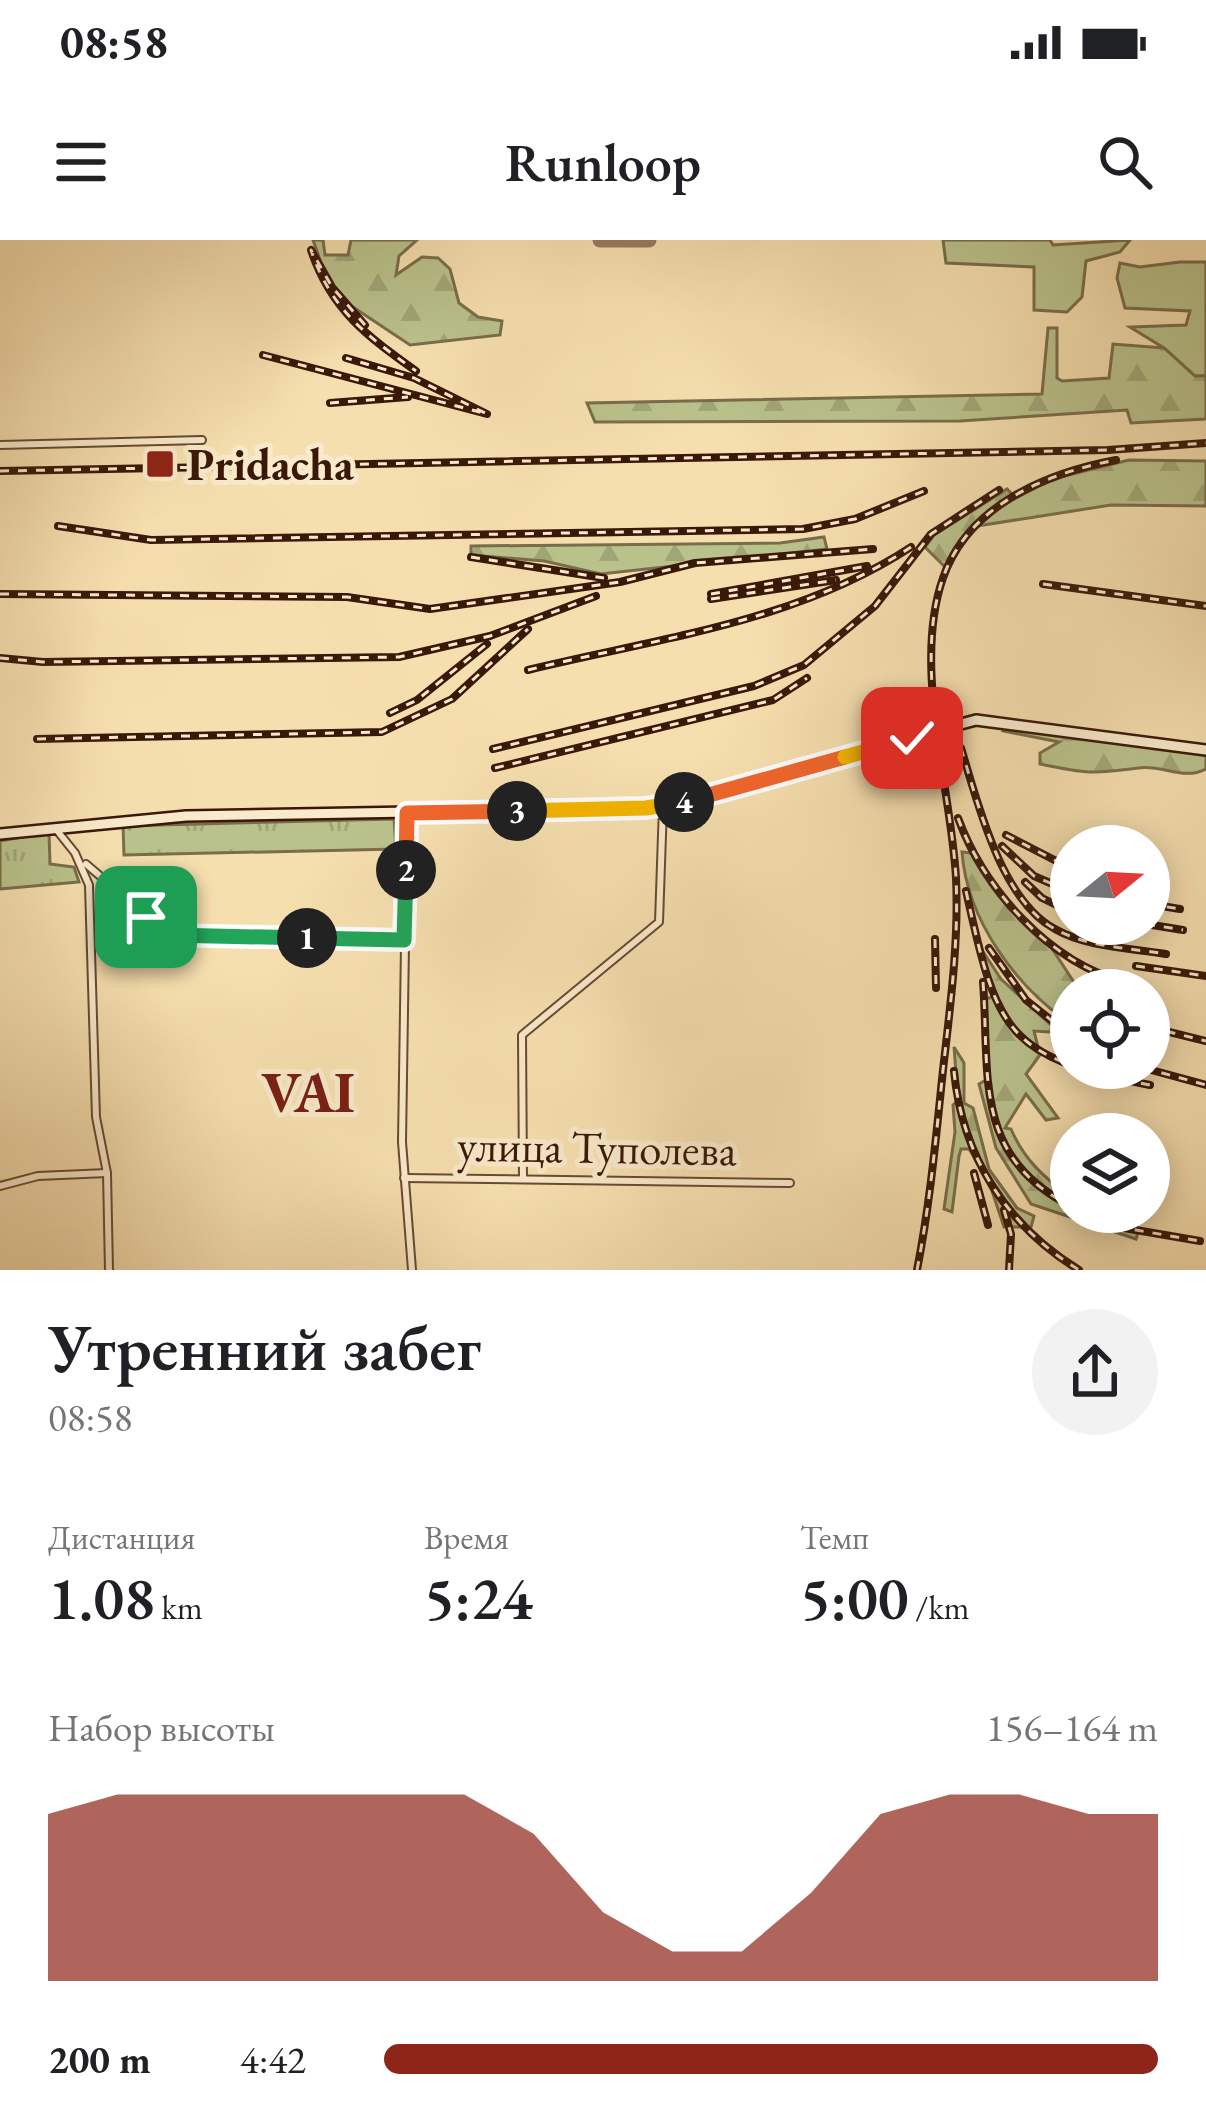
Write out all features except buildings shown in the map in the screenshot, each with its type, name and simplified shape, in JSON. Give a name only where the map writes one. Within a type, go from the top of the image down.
[{"type":"main road","points":[[0,834],[52,825],[186,816],[662,806],[976,720],[1206,751]]},
{"type":"street","points":[[0,445],[202,440]]},
{"type":"street","points":[[523,1179],[522,1035],[659,922],[662,806]]},
{"type":"street","points":[[407,813],[404,1178],[412,1270]]},
{"type":"street","points":[[52,825],[75,853],[169,935],[404,940]]},
{"type":"street","points":[[75,853],[89,885],[96,1117],[107,1174],[109,1270]]},
{"type":"street","points":[[0,1186],[38,1176],[107,1174]]},
{"type":"street","name":"улица Туполева","points":[[404,1178],[790,1183]]},
{"type":"green space","points":[[313,240],[323,240],[325,255],[348,255],[351,240],[417,240],[399,256],[396,275],[422,257],[438,258],[450,269],[459,303],[478,317],[502,321],[500,335],[410,345],[332,293]]},
{"type":"green space","points":[[943,240],[1050,240],[1053,245],[1130,240],[1120,252],[1086,261],[1082,297],[1067,312],[1034,310],[1034,267],[946,263]]},
{"type":"green space","points":[[1206,262],[1206,376],[1195,376],[1164,348],[1130,327],[1186,325],[1190,311],[1125,308],[1117,278],[1120,263],[1140,267]]},
{"type":"green space","points":[[1048,328],[1057,328],[1057,378],[1062,381],[1109,378],[1113,344],[1164,348],[1195,376],[1206,376],[1206,419],[1131,423],[1127,410],[960,421],[595,422],[587,403],[1042,394]]},
{"type":"green space","points":[[1129,460],[1206,461],[1206,506],[1111,505],[971,527],[945,567],[925,547],[934,535],[1007,489],[1016,498],[1052,479]]},
{"type":"green space","points":[[824,537],[827,549],[601,574],[544,561],[471,555],[471,546],[780,543]]},
{"type":"green space","points":[[1005,727],[1206,755],[1206,769],[1090,772],[1040,764],[1040,753],[1059,742],[1003,731]]},
{"type":"green space","points":[[394,819],[396,849],[124,855],[123,826]]},
{"type":"green space","points":[[49,832],[50,864],[74,867],[79,882],[0,889],[0,841]]},
{"type":"green space","points":[[962,852],[971,853],[1008,907],[1051,947],[1065,969],[1050,969],[1050,1008],[998,950],[973,902]]},
{"type":"green space","points":[[315,914],[321,931],[390,933],[399,949],[274,947],[275,930],[302,931]]},
{"type":"green space","points":[[980,947],[1001,979],[1050,1024],[1050,1032],[1034,1031],[1040,1055],[1026,1074],[1054,1113],[1046,1120],[1026,1094],[1005,1128],[1011,1129],[1022,1150],[1050,1181],[1050,1210],[1031,1204],[996,1148],[979,1084],[986,1080],[986,999],[994,996]]},
{"type":"green space","points":[[954,1047],[964,1063],[964,1103],[973,1108],[989,1169],[1017,1208],[1034,1216],[1031,1227],[1004,1227],[988,1179],[969,1149],[961,1149],[959,1156],[952,1212],[944,1209],[955,1132],[953,1105],[958,1100]]},
{"type":"taxiway","points":[[600,240],[649,240]]},
{"type":"railway","points":[[365,325],[332,287],[311,250],[329,289],[353,320],[416,371]]},
{"type":"railway","points":[[263,355],[487,414],[414,378],[346,358]]},
{"type":"railway","points":[[330,403],[408,397]]},
{"type":"railway","points":[[0,471],[1108,450],[1206,443]]},
{"type":"railway","points":[[917,1270],[935,1145],[956,926],[953,843],[932,688],[934,612],[955,553],[991,512],[1038,484],[1116,460]]},
{"type":"railway","points":[[493,749],[754,686],[804,665],[875,606],[931,534],[999,490]]},
{"type":"railway","points":[[58,526],[151,540],[803,529],[855,519],[924,491]]},
{"type":"railway","points":[[528,670],[774,610],[867,573],[911,547]]},
{"type":"railway","points":[[0,594],[347,597],[430,609],[620,582],[695,563],[873,549]]},
{"type":"railway","points":[[471,557],[604,578]]},
{"type":"railway","points":[[711,594],[867,566]]},
{"type":"railway","points":[[711,599],[836,580]]},
{"type":"railway","points":[[1043,584],[1206,606]]},
{"type":"railway","points":[[0,658],[43,662],[399,657],[490,636],[596,596]]},
{"type":"railway","points":[[37,739],[382,732],[452,699],[528,629]]},
{"type":"railway","points":[[390,713],[417,700],[487,644]]},
{"type":"railway","points":[[495,768],[773,700],[807,678]]},
{"type":"railway","points":[[961,748],[994,849],[1036,915],[1080,940],[1166,954]]},
{"type":"railway","points":[[958,818],[1002,896],[1045,940],[1090,969]]},
{"type":"railway","points":[[1006,835],[1050,858]]},
{"type":"railway","points":[[1002,846],[1034,876],[1050,883]]},
{"type":"railway","points":[[1025,882],[1050,902]]},
{"type":"railway","points":[[966,891],[987,977],[1000,1007],[1015,1030],[1050,1056]]},
{"type":"railway","points":[[1170,907],[1180,909]]},
{"type":"railway","points":[[1170,928],[1183,930]]},
{"type":"railway","points":[[935,939],[936,988]]},
{"type":"railway","points":[[989,948],[1026,1000],[1050,1019]]},
{"type":"railway","points":[[1136,966],[1206,976]]},
{"type":"railway","points":[[983,982],[988,1080],[1001,1138],[1016,1163],[1050,1193]]},
{"type":"railway","points":[[1170,1032],[1206,1041]]},
{"type":"railway","points":[[954,1071],[967,1132],[992,1186],[1030,1232],[1079,1270]]},
{"type":"railway","points":[[1170,1075],[1206,1085]]},
{"type":"railway","points":[[974,1173],[988,1225]]},
{"type":"railway","points":[[1004,1210],[1011,1234],[1009,1270]]},
{"type":"railway","points":[[1153,1233],[1200,1241]]},
{"type":"place","name":"Pridacha","points":[[160,464]]},
{"type":"district","name":"VAI","points":[[308,1092]]},
{"type":"route","points":[[146,917],[169,935],[404,940],[407,813],[662,806],[912,738]]}]
